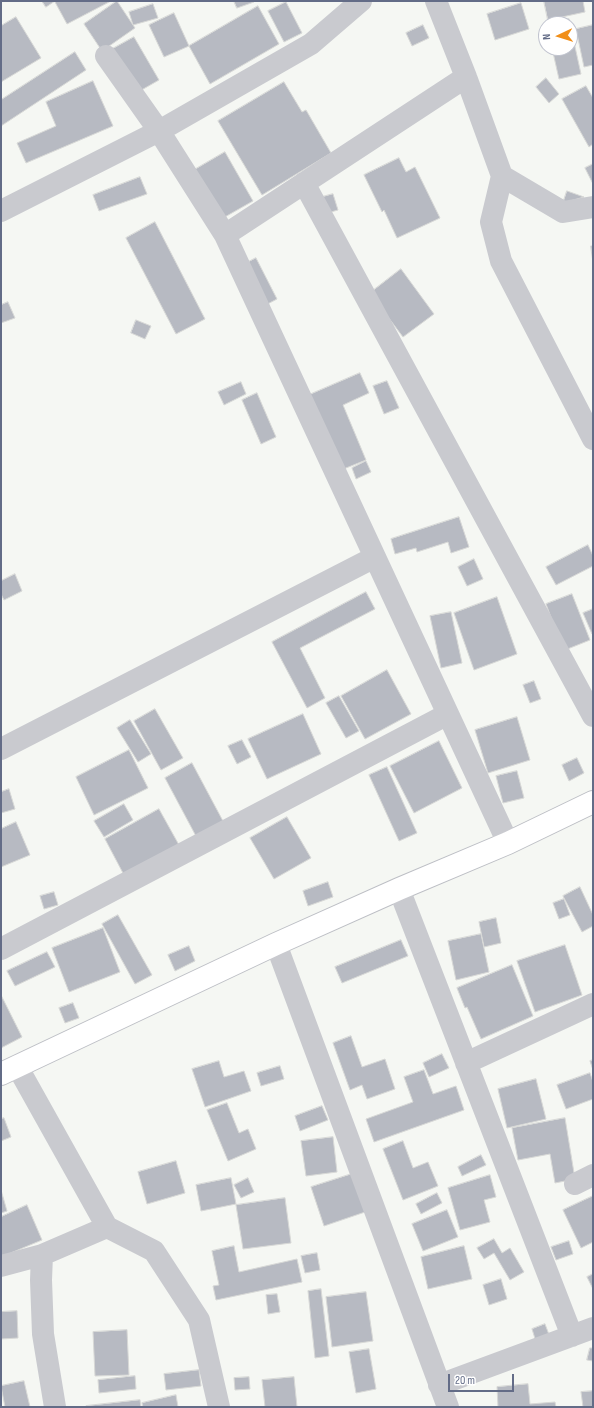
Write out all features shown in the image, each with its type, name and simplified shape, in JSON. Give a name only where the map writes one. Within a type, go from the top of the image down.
[{"type":"street","points":[[1,211],[159,131],[311,44],[362,1]]},
{"type":"street","points":[[436,1],[466,76],[502,176],[491,222],[501,261],[593,439]]},
{"type":"street","points":[[106,56],[159,131],[225,235],[508,843]]},
{"type":"street","points":[[225,235],[466,76]]},
{"type":"street","points":[[502,176],[563,212],[593,207]]},
{"type":"street","points":[[304,183],[593,716]]},
{"type":"street","points":[[1,749],[375,557]]},
{"type":"street","points":[[1,949],[448,714]]},
{"type":"street","points":[[219,1407],[199,1320],[154,1251],[107,1227],[9,1070],[398,888],[508,843],[593,802]]},
{"type":"street","points":[[398,888],[572,1336]]},
{"type":"street","points":[[276,944],[448,1407]]},
{"type":"street","points":[[466,1063],[593,1004]]},
{"type":"street","points":[[1,1266],[42,1255],[107,1227]]},
{"type":"street","points":[[42,1255],[41,1280],[43,1334],[55,1407]]},
{"type":"street","points":[[440,1385],[593,1328]]},
{"type":"building","points":[[42,1],[55,1],[46,7]]},
{"type":"building","points":[[111,1],[67,24],[55,2]]},
{"type":"building","points":[[117,1],[135,28],[102,51],[84,24]]},
{"type":"building","points":[[234,1],[254,1],[254,2],[237,8]]},
{"type":"building","points":[[544,1],[583,1],[585,12],[566,16],[547,16]]},
{"type":"building","points":[[286,2],[302,33],[284,42],[268,11]]},
{"type":"building","points":[[521,3],[529,29],[495,40],[487,14]]},
{"type":"building","points":[[153,4],[158,18],[133,25],[129,12]]},
{"type":"building","points":[[258,6],[279,44],[210,84],[189,46]]},
{"type":"building","points":[[174,13],[189,46],[164,57],[149,25]]},
{"type":"building","points":[[16,17],[41,58],[1,82],[1,26]]},
{"type":"building","points":[[423,25],[429,38],[412,46],[406,33]]},
{"type":"building","points":[[593,25],[593,65],[584,67],[578,38],[578,29]]},
{"type":"building","points":[[134,37],[159,80],[131,96],[107,52]]},
{"type":"building","points":[[75,52],[86,70],[1,126],[1,100]]},
{"type":"building","points":[[554,56],[577,56],[581,74],[559,79]]},
{"type":"building","points":[[546,78],[559,94],[549,103],[536,87]]},
{"type":"building","points":[[93,81],[113,126],[26,163],[17,143],[56,126],[46,102]]},
{"type":"building","points":[[284,82],[302,112],[306,110],[331,153],[262,195],[218,121]]},
{"type":"building","points":[[586,86],[593,98],[593,144],[589,147],[562,99]]},
{"type":"building","points":[[225,152],[253,201],[216,222],[189,173]]},
{"type":"building","points":[[399,158],[406,172],[415,167],[440,218],[397,238],[384,210],[382,212],[364,175]]},
{"type":"building","points":[[593,164],[593,184],[585,168]]},
{"type":"building","points":[[140,177],[147,194],[99,211],[93,195]]},
{"type":"building","points":[[567,191],[584,197],[563,203]]},
{"type":"building","points":[[333,194],[338,210],[320,215],[315,199]]},
{"type":"building","points":[[155,222],[205,319],[176,334],[126,238]]},
{"type":"building","points":[[591,246],[593,246],[593,262]]},
{"type":"building","points":[[256,258],[277,299],[260,308],[239,267]]},
{"type":"building","points":[[401,269],[434,314],[403,337],[370,293]]},
{"type":"building","points":[[8,302],[15,318],[1,323],[1,305]]},
{"type":"building","points":[[136,320],[151,326],[145,339],[131,333]]},
{"type":"building","points":[[360,373],[369,393],[343,405],[366,460],[341,470],[309,395]]},
{"type":"building","points":[[387,381],[399,408],[384,414],[373,386]]},
{"type":"building","points":[[241,382],[246,394],[224,405],[218,392]]},
{"type":"building","points":[[257,393],[276,437],[261,444],[242,400]]},
{"type":"building","points":[[366,461],[371,472],[356,479],[352,468]]},
{"type":"building","points":[[459,517],[469,547],[451,553],[448,542],[417,552],[416,548],[395,554],[391,539]]},
{"type":"building","points":[[588,545],[593,556],[593,566],[556,585],[546,567]]},
{"type":"building","points":[[474,559],[483,579],[467,586],[458,567]]},
{"type":"building","points":[[15,574],[22,591],[4,600],[1,594],[1,581]]},
{"type":"building","points":[[366,592],[375,609],[300,648],[325,698],[307,708],[272,642]]},
{"type":"building","points":[[572,594],[590,640],[560,652],[558,636],[546,604]]},
{"type":"building","points":[[497,597],[517,654],[474,670],[454,613]]},
{"type":"building","points":[[593,609],[593,633],[592,634],[583,613]]},
{"type":"building","points":[[451,612],[462,663],[441,668],[430,616]]},
{"type":"building","points":[[387,670],[411,714],[365,739],[341,696]]},
{"type":"building","points":[[534,681],[541,699],[530,703],[523,685]]},
{"type":"building","points":[[339,696],[359,731],[346,738],[326,703]]},
{"type":"building","points":[[155,709],[183,758],[161,770],[134,721]]},
{"type":"building","points":[[303,714],[321,754],[267,779],[248,739]]},
{"type":"building","points":[[517,717],[530,760],[488,773],[475,730]]},
{"type":"building","points":[[130,720],[151,754],[138,762],[117,728]]},
{"type":"building","points":[[242,740],[251,757],[237,764],[228,746]]},
{"type":"building","points":[[439,741],[462,788],[414,813],[390,766]]},
{"type":"building","points":[[129,750],[148,788],[94,815],[76,777]]},
{"type":"building","points":[[577,758],[584,773],[569,781],[562,765]]},
{"type":"building","points":[[192,763],[224,823],[197,838],[165,778]]},
{"type":"building","points":[[387,767],[417,833],[399,841],[369,775]]},
{"type":"building","points":[[517,771],[524,798],[503,803],[496,776]]},
{"type":"building","points":[[9,789],[15,809],[1,813],[1,792]]},
{"type":"building","points":[[124,804],[133,820],[104,837],[94,821]]},
{"type":"building","points":[[159,809],[179,845],[124,875],[105,839]]},
{"type":"building","points":[[287,817],[311,858],[274,879],[250,838]]},
{"type":"building","points":[[16,822],[30,855],[1,867],[1,829]]},
{"type":"building","points":[[328,882],[333,897],[308,906],[303,891]]},
{"type":"building","points":[[580,887],[593,915],[593,926],[582,932],[563,896]]},
{"type":"building","points":[[54,892],[58,905],[44,909],[40,896]]},
{"type":"building","points":[[564,899],[570,915],[559,919],[553,903]]},
{"type":"building","points":[[118,915],[152,975],[135,984],[102,924]]},
{"type":"building","points":[[496,918],[501,943],[484,947],[479,922]]},
{"type":"building","points":[[103,928],[120,972],[69,992],[52,948]]},
{"type":"building","points":[[481,934],[489,972],[456,980],[448,941]]},
{"type":"building","points":[[401,940],[408,956],[342,983],[335,967]]},
{"type":"building","points":[[565,945],[582,995],[535,1012],[517,961]]},
{"type":"building","points":[[189,946],[195,961],[175,971],[168,955]]},
{"type":"building","points":[[47,952],[55,967],[15,986],[7,971]]},
{"type":"building","points":[[512,965],[533,1016],[481,1039],[467,1007],[465,1008],[457,988]]},
{"type":"building","points":[[1,995],[22,1037],[1,1048]]},
{"type":"building","points":[[73,1003],[79,1018],[65,1023],[59,1008]]},
{"type":"building","points":[[351,1036],[362,1067],[385,1059],[395,1089],[367,1099],[362,1085],[350,1090],[333,1043]]},
{"type":"building","points":[[442,1054],[449,1068],[429,1077],[423,1063]]},
{"type":"building","points":[[593,1060],[593,1070],[590,1061]]},
{"type":"building","points":[[219,1061],[224,1077],[244,1071],[251,1091],[205,1107],[192,1069]]},
{"type":"building","points":[[280,1066],[284,1079],[261,1086],[257,1073]]},
{"type":"building","points":[[424,1070],[433,1094],[456,1086],[464,1110],[374,1142],[366,1119],[413,1102],[404,1077]]},
{"type":"building","points":[[590,1073],[593,1082],[593,1099],[566,1109],[557,1085]]},
{"type":"building","points":[[536,1079],[546,1119],[507,1128],[498,1089]]},
{"type":"building","points":[[227,1103],[239,1133],[248,1129],[256,1149],[228,1161],[207,1110]]},
{"type":"building","points":[[322,1106],[328,1120],[300,1131],[295,1116]]},
{"type":"building","points":[[4,1118],[11,1137],[1,1141],[1,1119]]},
{"type":"building","points":[[565,1118],[575,1179],[555,1183],[550,1154],[518,1160],[512,1128]]},
{"type":"building","points":[[333,1137],[337,1172],[306,1176],[301,1141]]},
{"type":"building","points":[[403,1141],[413,1168],[428,1162],[438,1186],[403,1200],[383,1149]]},
{"type":"building","points":[[481,1155],[486,1165],[462,1176],[458,1167]]},
{"type":"building","points":[[176,1161],[185,1193],[147,1204],[138,1172]]},
{"type":"building","points":[[358,1172],[371,1210],[324,1226],[311,1187]]},
{"type":"building","points":[[490,1175],[496,1197],[484,1200],[490,1222],[460,1230],[448,1188]]},
{"type":"building","points":[[231,1178],[236,1204],[201,1211],[196,1185]]},
{"type":"building","points":[[248,1178],[254,1192],[241,1198],[234,1185]]},
{"type":"building","points":[[1,1190],[7,1211],[1,1213]]},
{"type":"building","points":[[437,1193],[442,1203],[421,1214],[416,1204]]},
{"type":"building","points":[[593,1196],[593,1242],[581,1248],[563,1210]]},
{"type":"building","points":[[285,1198],[291,1243],[243,1249],[236,1205]]},
{"type":"building","points":[[27,1205],[42,1240],[1,1257],[1,1217]]},
{"type":"building","points":[[447,1210],[458,1237],[423,1251],[412,1224]]},
{"type":"building","points":[[494,1239],[502,1253],[510,1248],[524,1272],[510,1280],[494,1253],[484,1259],[477,1248]]},
{"type":"building","points":[[569,1241],[573,1254],[556,1260],[551,1247]]},
{"type":"building","points":[[234,1246],[239,1272],[297,1259],[302,1282],[216,1300],[213,1286],[219,1285],[212,1251]]},
{"type":"building","points":[[464,1246],[472,1279],[428,1289],[421,1257]]},
{"type":"building","points":[[317,1253],[320,1270],[305,1273],[301,1256]]},
{"type":"building","points":[[593,1274],[593,1289],[587,1277]]},
{"type":"building","points":[[501,1279],[507,1299],[489,1305],[483,1285]]},
{"type":"building","points":[[321,1289],[329,1356],[315,1358],[308,1291]]},
{"type":"building","points":[[366,1292],[373,1341],[332,1347],[326,1297]]},
{"type":"building","points":[[277,1294],[280,1312],[268,1314],[266,1295]]},
{"type":"building","points":[[17,1311],[18,1338],[1,1339],[1,1312]]},
{"type":"building","points":[[545,1324],[551,1340],[537,1345],[532,1329]]},
{"type":"building","points":[[127,1330],[129,1375],[95,1376],[93,1332]]},
{"type":"building","points":[[590,1348],[593,1348],[593,1361],[587,1360]]},
{"type":"building","points":[[369,1349],[376,1389],[356,1393],[349,1352]]},
{"type":"building","points":[[199,1370],[201,1386],[166,1390],[164,1374]]},
{"type":"building","points":[[135,1376],[136,1389],[99,1393],[98,1380]]},
{"type":"building","points":[[249,1377],[250,1389],[235,1390],[234,1378]]},
{"type":"building","points":[[294,1377],[297,1407],[265,1407],[262,1380]]},
{"type":"building","points":[[24,1381],[30,1407],[5,1407],[1,1386]]},
{"type":"building","points":[[528,1384],[530,1404],[555,1402],[556,1407],[498,1407],[497,1387]]},
{"type":"building","points":[[593,1391],[593,1407],[583,1407],[581,1392]]},
{"type":"building","points":[[176,1395],[178,1407],[143,1407],[142,1403]]},
{"type":"building","points":[[140,1400],[141,1407],[86,1407],[86,1406]]}]
